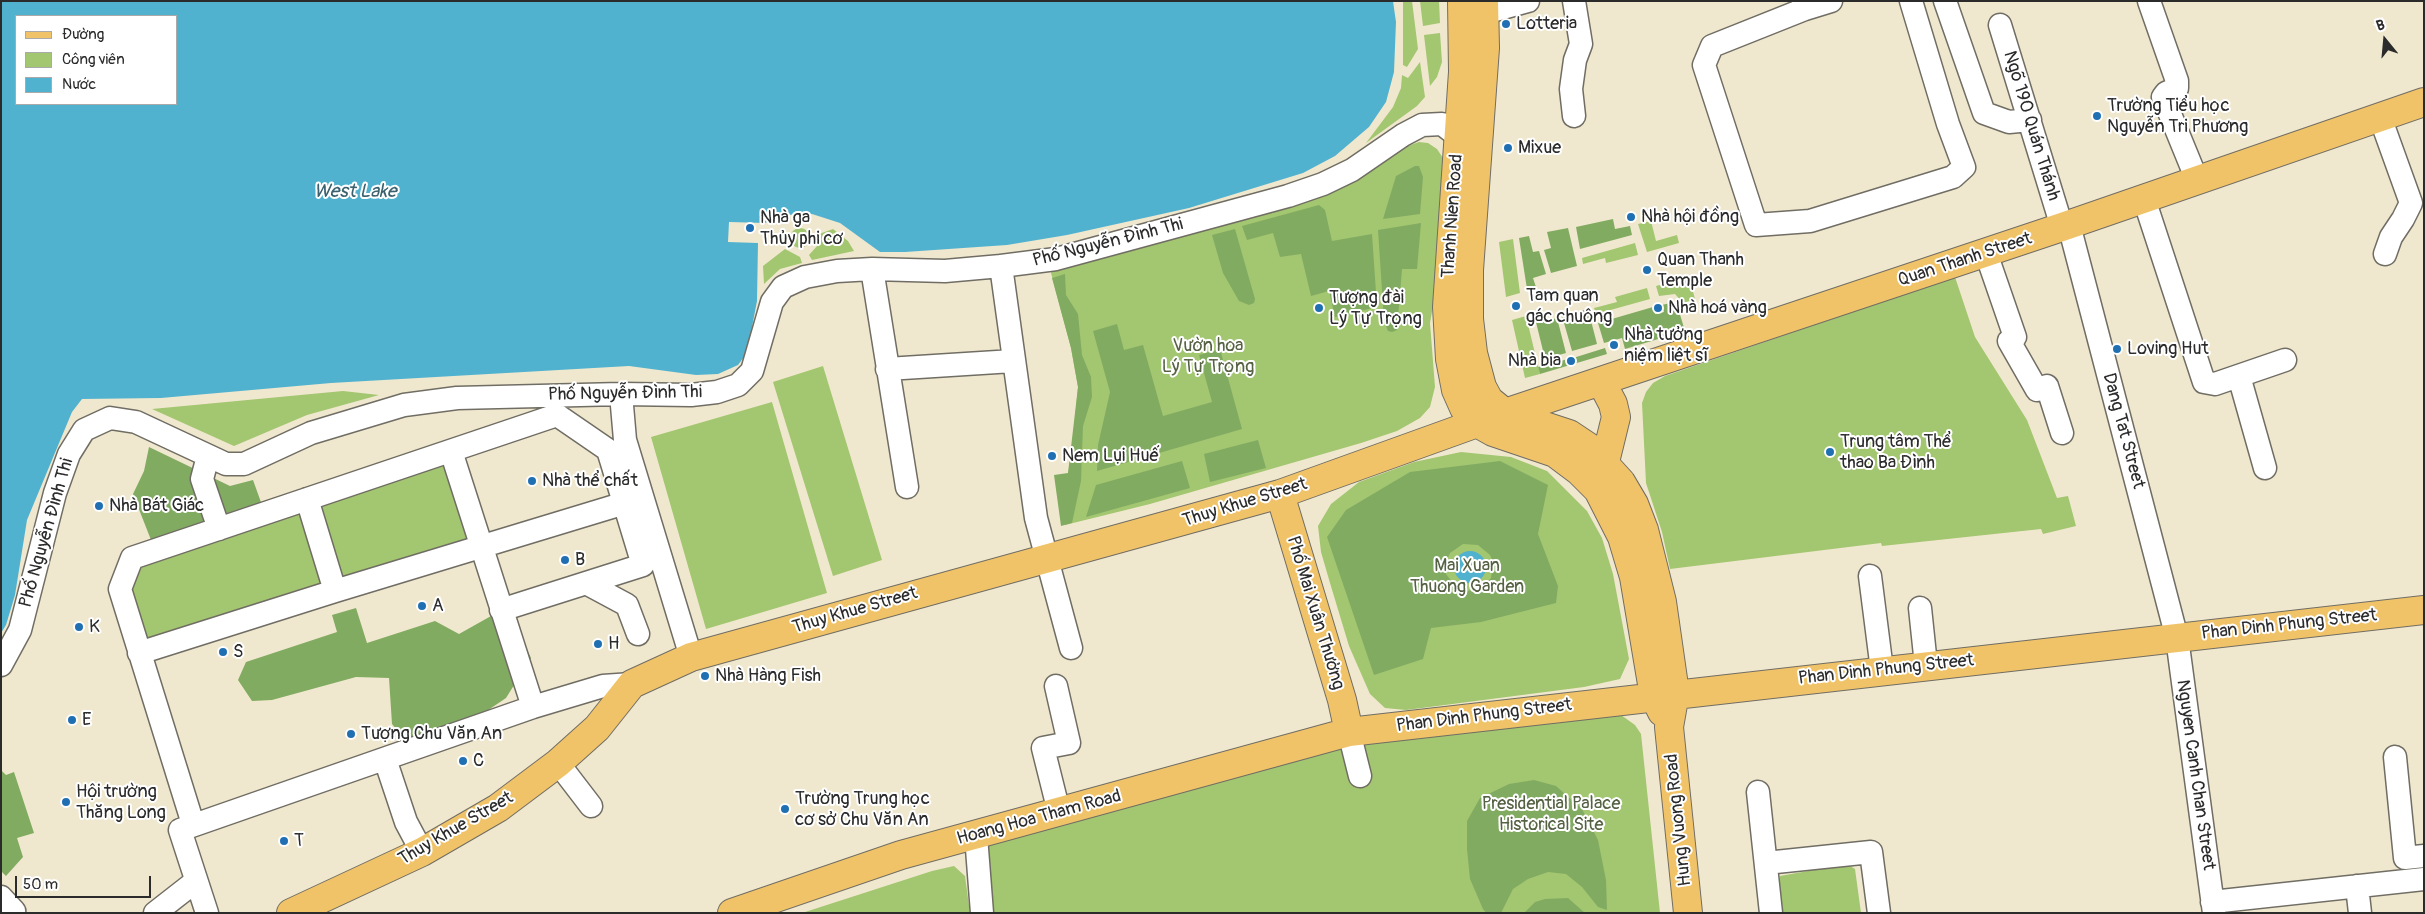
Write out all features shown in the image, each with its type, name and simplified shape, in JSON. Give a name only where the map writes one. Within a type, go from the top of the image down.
[{"type":"main road","name":"Thanh Nien Road","points":[[1477,5],[1464,40],[1447,328],[1456,390],[1464,408],[1477,423]]},
{"type":"main road","name":"Thanh Nien Road","points":[[1477,5],[1484,48],[1469,270],[1469,319],[1473,353],[1482,387],[1489,400],[1505,413]]},
{"type":"main road","name":"Quan Thanh Street","points":[[1505,413],[2065,226],[2424,102]]},
{"type":"main road","points":[[1601,381],[1613,404],[1616,417],[1605,462]]},
{"type":"main road","name":"Thuy Khue Street","points":[[291,913],[422,852],[498,808],[558,763],[597,728],[632,684],[691,657],[1280,494],[1505,413]]},
{"type":"main road","points":[[1505,413],[1569,434],[1590,448],[1605,462],[1634,504],[1644,530],[1662,602],[1664,695]]},
{"type":"main road","points":[[1477,423],[1493,432],[1555,454],[1579,471],[1598,490],[1622,537],[1634,576],[1664,695]]},
{"type":"main road","name":"Phố Mai Xuân Thưởng","points":[[1280,494],[1342,700],[1348,732]]},
{"type":"main road","name":"Phan Dinh Phung Street","points":[[1348,732],[2424,610]]},
{"type":"main road","name":"Hung Vuong Road","points":[[1664,695],[1688,913]]},
{"type":"main road","name":"Hoang Hoa Tham Road","points":[[732,913],[901,855],[976,836],[1348,732]]},
{"type":"street","points":[[1477,5],[1528,1]]},
{"type":"street","points":[[1574,1],[1580,44],[1575,60],[1571,88],[1574,116]]},
{"type":"street","points":[[1831,1],[1804,5],[1712,46],[1704,65],[1756,225],[1810,221],[1953,177],[1964,168],[1948,124],[1911,1]]},
{"type":"street","points":[[1945,1],[1984,113],[2009,122],[2030,120]]},
{"type":"street","points":[[2149,1],[2177,81],[2177,88],[2166,93],[2163,97],[2197,180]]},
{"type":"street","name":"Ngõ 190 Quán Thánh","points":[[2000,25],[2065,226]]},
{"type":"street","points":[[2380,117],[2411,203],[2391,238],[2385,254]]},
{"type":"street","name":"Phố Nguyễn Đình Thi","points":[[1,665],[20,630],[55,493],[69,454],[84,430],[110,418],[136,422],[226,464],[244,464],[310,433],[404,405],[457,398],[621,394],[691,395],[717,392],[738,385],[752,371],[772,302],[783,288],[805,277],[837,271],[872,269],[946,270],[1056,259],[1288,196],[1323,184],[1352,170],[1403,135],[1422,125],[1442,124],[1459,137]]},
{"type":"street","points":[[2144,199],[2204,382],[2215,384],[2285,360]]},
{"type":"street","name":"Dang Tat Street","points":[[2065,226],[2177,638]]},
{"type":"street","points":[[1986,252],[2014,337],[2009,341],[2037,390],[2047,386],[2062,433]]},
{"type":"street","points":[[1001,266],[1036,518],[1071,648]]},
{"type":"street","points":[[872,269],[907,487]]},
{"type":"street","points":[[887,369],[1013,361]]},
{"type":"street","points":[[2238,376],[2265,468]]},
{"type":"street","points":[[621,394],[625,440],[691,657]]},
{"type":"street","points":[[192,824],[120,589],[132,558],[557,416],[608,450],[643,565],[501,610]]},
{"type":"street","points":[[451,451],[533,707]]},
{"type":"street","points":[[208,456],[202,479],[219,529]]},
{"type":"street","points":[[307,499],[336,591]]},
{"type":"street","points":[[139,654],[336,591],[625,503]]},
{"type":"street","points":[[1870,576],[1882,670]]},
{"type":"street","points":[[586,583],[627,605],[638,634]]},
{"type":"street","points":[[1920,608],[1926,665]]},
{"type":"street","name":"Nguyen Canh Chan Street","points":[[2177,638],[2213,907]]},
{"type":"street","points":[[207,913],[180,830],[192,824],[533,707],[603,686],[632,684]]},
{"type":"street","points":[[1056,686],[1069,743],[1043,748],[1059,812]]},
{"type":"street","points":[[1348,732],[1360,776]]},
{"type":"street","points":[[2213,907],[2358,886],[2420,880],[2419,857],[2405,858],[2395,756]]},
{"type":"street","points":[[385,759],[406,822],[422,852]]},
{"type":"street","points":[[558,763],[591,806]]},
{"type":"street","points":[[1758,792],[1771,913]]},
{"type":"street","points":[[976,836],[982,913]]},
{"type":"street","points":[[1766,863],[1871,852],[1879,913]]},
{"type":"street","points":[[155,913],[196,881]]},
{"type":"street","points":[[2358,886],[2360,913]]},
{"type":"street","points":[[1,897],[14,911],[13,913]]},
{"type":"green space","points":[[1403,1],[1412,1],[1418,49],[1407,67],[1403,65]]},
{"type":"green space","points":[[1420,1],[1439,1],[1440,23],[1423,26]]},
{"type":"green space","points":[[1440,33],[1442,62],[1437,77],[1430,86],[1424,35]]},
{"type":"green space","points":[[1420,62],[1425,97],[1417,106],[1366,143],[1393,107],[1401,88],[1402,75],[1408,78]]},
{"type":"green space","name":"Vườn hoa Lý Tự Trọng","points":[[1419,142],[1428,143],[1437,149],[1445,161],[1435,294],[1430,323],[1435,387],[1430,407],[1420,418],[1397,431],[1361,443],[1150,504],[1065,525],[1068,473],[1078,387],[1071,348],[1051,273],[1052,270]]},
{"type":"green space","points":[[1415,166],[1419,166],[1423,177],[1420,214],[1383,219],[1396,176]]},
{"type":"green space","points":[[1319,205],[1325,210],[1332,241],[1372,234],[1377,307],[1335,317],[1329,291],[1311,296],[1301,254],[1280,257],[1273,233],[1247,240],[1242,226]]},
{"type":"green space","points":[[1613,219],[1615,229],[1630,226],[1632,235],[1580,249],[1576,227]]},
{"type":"green space","points":[[1651,221],[1656,241],[1677,235],[1679,243],[1647,252],[1638,224]]},
{"type":"green space","points":[[1421,223],[1417,269],[1402,269],[1397,330],[1388,331],[1384,321],[1378,230]]},
{"type":"green space","points":[[800,228],[807,231],[810,238],[807,245],[800,248],[793,245],[790,238],[793,231]]},
{"type":"green space","points":[[1568,228],[1577,266],[1551,273],[1544,250],[1551,248],[1547,232]]},
{"type":"green space","points":[[833,229],[848,241],[854,251],[812,260],[809,255],[818,245],[819,234]]},
{"type":"green space","points":[[1235,229],[1255,299],[1254,303],[1249,305],[1239,301],[1223,273],[1212,235]]},
{"type":"green space","points":[[1529,236],[1533,252],[1539,251],[1546,274],[1533,278],[1536,287],[1527,289],[1519,238]]},
{"type":"green space","points":[[1513,239],[1520,293],[1506,297],[1499,242]]},
{"type":"green space","points":[[1635,243],[1638,255],[1606,263],[1605,258],[1583,264],[1582,258]]},
{"type":"green space","points":[[785,249],[800,257],[802,263],[780,269],[764,284],[763,266]]},
{"type":"green space","points":[[1065,274],[1066,295],[1078,314],[1082,355],[1091,377],[1092,397],[1083,426],[1081,481],[1072,523],[1061,526],[1054,475],[1068,473],[1078,387],[1071,348],[1052,278]]},
{"type":"green space","points":[[1689,277],[1695,299],[1683,303],[1675,294],[1659,296],[1656,286]]},
{"type":"green space","name":"Trung tâm Thể thao Ba Đình","points":[[1955,277],[1975,337],[2027,420],[2057,498],[2068,496],[2076,526],[2043,534],[2041,529],[1882,546],[1881,543],[1670,569],[1662,532],[1646,483],[1642,403],[1646,392],[1653,383],[1665,376]]},
{"type":"green space","points":[[1647,288],[1650,299],[1596,314],[1594,308],[1617,302],[1615,297]]},
{"type":"green space","points":[[1675,304],[1678,308],[1685,331],[1625,349],[1622,338],[1604,343],[1598,323],[1653,307],[1655,314],[1664,312],[1662,305]]},
{"type":"green space","points":[[1588,309],[1597,344],[1572,351],[1562,316]]},
{"type":"green space","points":[[1542,312],[1545,321],[1557,318],[1566,353],[1545,359],[1534,314]]},
{"type":"green space","points":[[1526,316],[1540,374],[1525,378],[1512,320]]},
{"type":"green space","points":[[1117,324],[1124,350],[1143,345],[1163,416],[1212,402],[1199,355],[1220,349],[1242,429],[1097,471],[1098,445],[1110,392],[1093,331]]},
{"type":"green space","points":[[1605,348],[1607,354],[1540,374],[1538,367],[1568,359],[1570,364],[1574,362],[1573,358]]},
{"type":"green space","points":[[823,366],[882,560],[833,576],[773,382]]},
{"type":"green space","points":[[343,391],[379,395],[307,415],[234,446],[152,409]]},
{"type":"green space","points":[[772,402],[827,593],[706,629],[651,437]]},
{"type":"green space","points":[[1258,440],[1266,468],[1210,482],[1204,454]]},
{"type":"green space","points":[[149,447],[230,486],[253,480],[262,505],[151,540],[133,494],[144,471]]},
{"type":"green space","name":"Mai Xuan Thuong Garden","points":[[1461,452],[1511,457],[1547,471],[1587,511],[1602,538],[1613,574],[1629,659],[1620,679],[1584,687],[1406,710],[1385,708],[1370,694],[1349,646],[1321,552],[1318,526],[1331,504],[1359,482],[1414,462]]},
{"type":"green space","points":[[445,456],[472,539],[342,582],[314,500]]},
{"type":"green space","points":[[1182,461],[1190,488],[1086,517],[1096,485]]},
{"type":"green space","points":[[1500,461],[1548,485],[1538,534],[1558,586],[1556,603],[1481,622],[1431,628],[1423,659],[1374,675],[1327,537],[1346,510],[1410,472]],"holes":[[[1463,544],[1478,545],[1490,555],[1493,562],[1491,578],[1480,590],[1463,591],[1456,587],[1446,574],[1447,560],[1450,553]]]},
{"type":"green space","points":[[302,510],[327,585],[144,643],[129,596],[138,569],[150,559]]},
{"type":"green space","points":[[356,608],[367,643],[435,621],[459,634],[491,616],[518,630],[531,658],[506,698],[463,727],[405,740],[392,724],[389,678],[356,677],[272,700],[252,701],[238,680],[246,662],[337,632],[332,615]]},
{"type":"green space","name":"Presidential Palace Historical Site","points":[[1614,710],[1635,725],[1641,734],[1660,913],[993,913],[988,843],[1342,741]]},
{"type":"green space","points":[[1,770],[6,775],[14,772],[34,833],[17,838],[23,857],[6,876],[1,871]]},
{"type":"green space","points":[[1534,780],[1556,786],[1582,809],[1598,840],[1606,880],[1607,910],[1598,907],[1582,887],[1566,874],[1548,872],[1528,879],[1513,889],[1501,913],[1486,913],[1483,909],[1470,879],[1467,821],[1480,798],[1509,784]]},
{"type":"green space","points":[[1847,864],[1855,869],[1861,913],[1781,913],[1778,884],[1780,876]]},
{"type":"green space","points":[[954,866],[965,876],[970,913],[802,913],[932,871]]},
{"type":"green space","points":[[1568,898],[1585,913],[1524,913],[1535,902],[1545,899]]},
{"type":"water","name":"West Lake","points":[[1,1],[1393,1],[1396,22],[1394,72],[1386,102],[1369,127],[1335,156],[1303,173],[1189,208],[1067,235],[1007,245],[880,252],[840,223],[812,214],[782,215],[765,223],[729,222],[728,242],[758,243],[757,301],[747,353],[738,365],[718,374],[696,375],[629,366],[331,383],[161,398],[82,399],[72,412],[27,520],[15,595],[6,625],[1,633]]},
{"type":"water","points":[[1470,551],[1476,552],[1481,556],[1485,561],[1485,573],[1481,578],[1476,582],[1470,583],[1464,582],[1459,578],[1455,573],[1454,567],[1455,561],[1459,556],[1464,552]]},
{"type":"place","name":"Lotteria","points":[[1506,24]]},
{"type":"place","name":"Trường Tiểu học Nguyễn Tri Phương","points":[[2097,116]]},
{"type":"place","name":"Mixue","points":[[1508,148]]},
{"type":"place","name":"Nhà hội đồng","points":[[1631,217]]},
{"type":"place","name":"Nhà ga Thủy phi cơ","points":[[750,228]]},
{"type":"place","name":"Quan Thanh Temple","points":[[1647,270]]},
{"type":"place","name":"Tam quan gác chuông","points":[[1516,306]]},
{"type":"place","name":"Tượng đài Lý Tự Trọng","points":[[1319,308]]},
{"type":"place","name":"Nhà hoá vàng","points":[[1658,308]]},
{"type":"place","name":"Nhà tưởng niệm liệt sĩ","points":[[1614,345]]},
{"type":"place","name":"Loving Hut","points":[[2117,349]]},
{"type":"place","name":"Nhà bia","points":[[1571,361]]},
{"type":"place","name":"Trung tâm Thể thao Ba Đình","points":[[1830,452]]},
{"type":"place","name":"Nem Lụi Huế","points":[[1052,456]]},
{"type":"place","name":"Nhà thể chất","points":[[532,481]]},
{"type":"place","name":"Nhà Bát Giác","points":[[99,506]]},
{"type":"place","name":"B","points":[[565,560]]},
{"type":"place","name":"A","points":[[422,606]]},
{"type":"place","name":"K","points":[[79,627]]},
{"type":"place","name":"H","points":[[598,644]]},
{"type":"place","name":"S","points":[[223,652]]},
{"type":"place","name":"Nhà Hàng Fish","points":[[705,676]]},
{"type":"place","name":"E","points":[[72,720]]},
{"type":"place","name":"Tượng Chu Văn An","points":[[351,734]]},
{"type":"place","name":"C","points":[[463,761]]},
{"type":"place","name":"Hội trường Thăng Long","points":[[66,802]]},
{"type":"place","name":"Trường Trung học cơ sở Chu Văn An","points":[[785,809]]},
{"type":"place","name":"T","points":[[284,841]]}]
